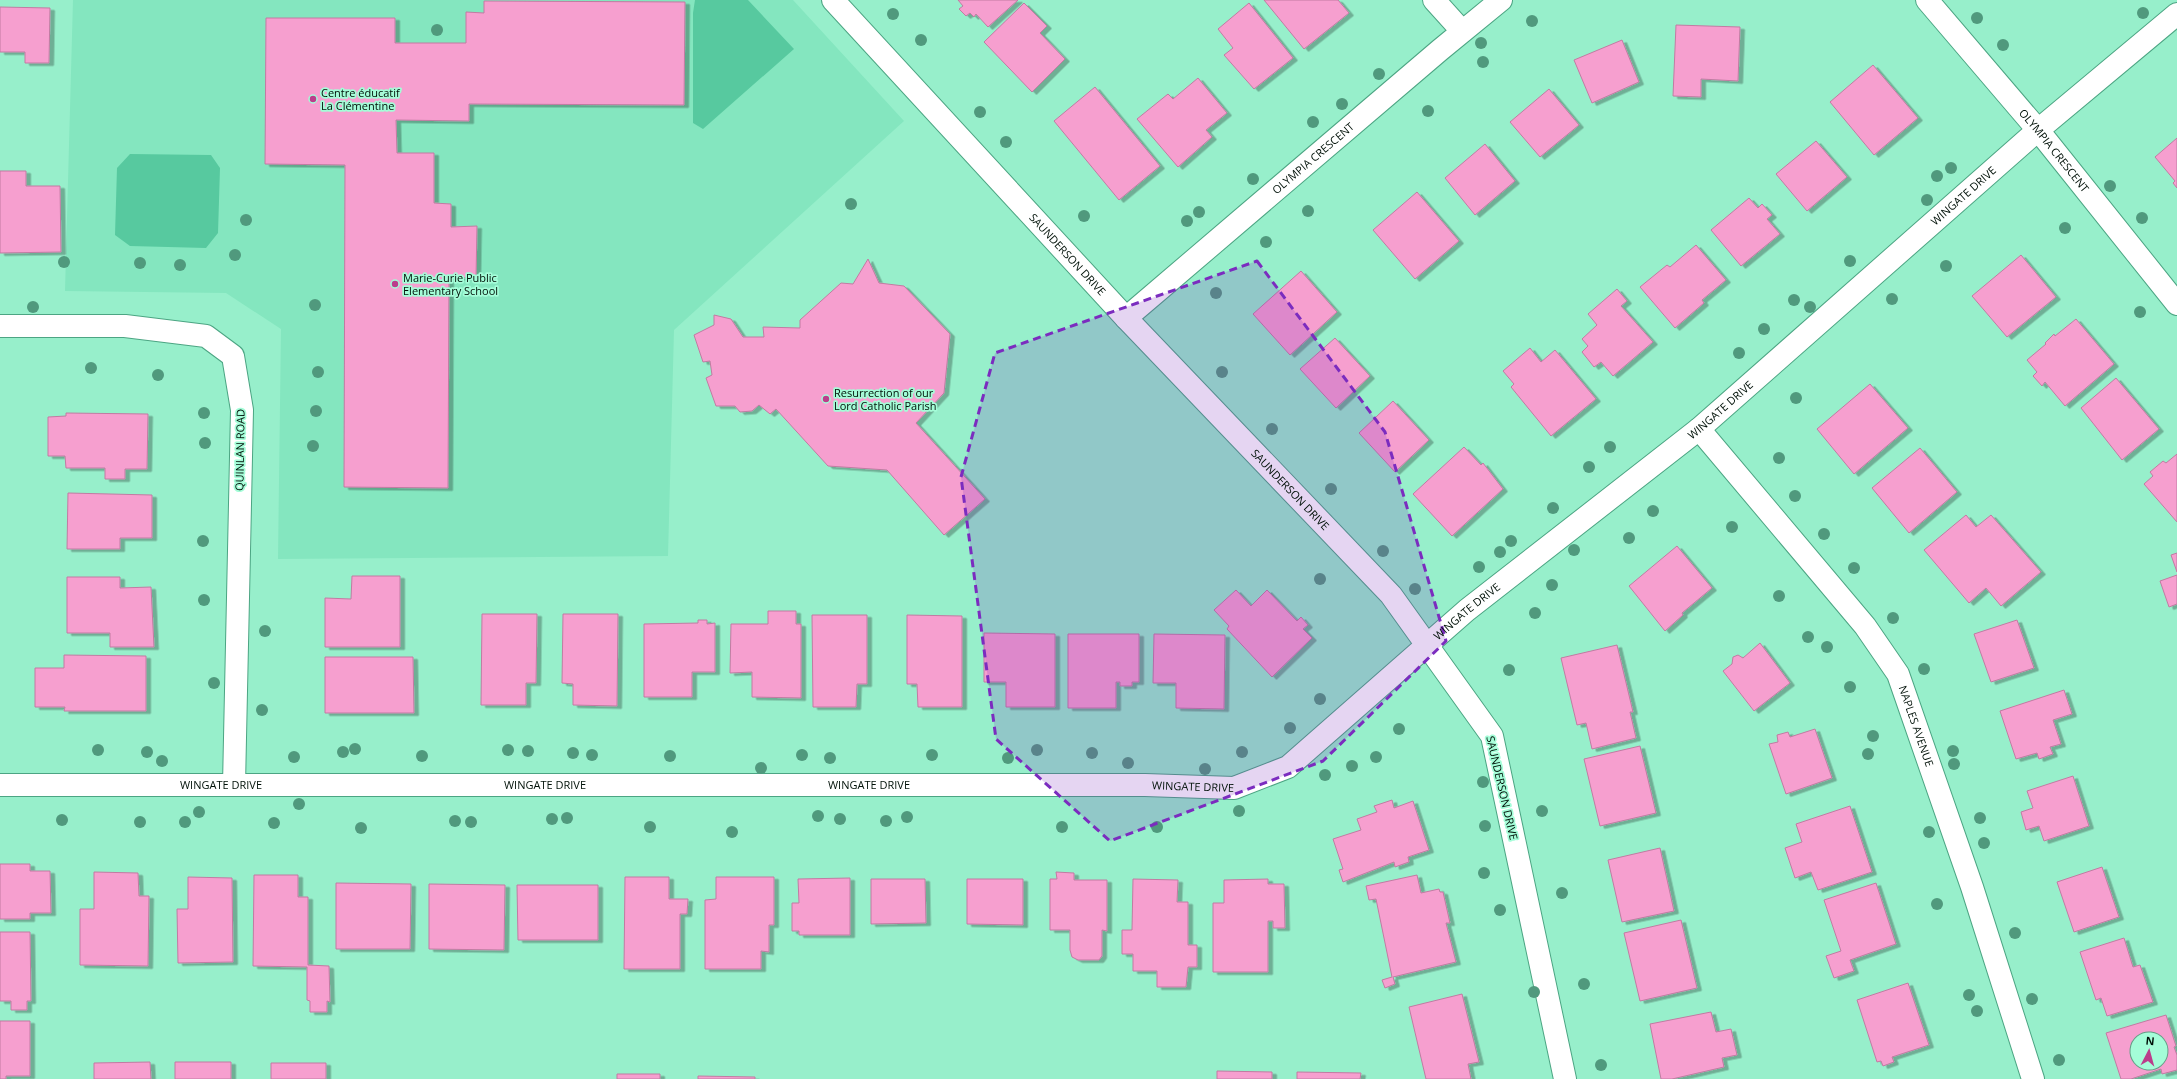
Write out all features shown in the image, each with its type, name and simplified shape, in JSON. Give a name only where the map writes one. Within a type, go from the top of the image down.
[{"type":"street","name":"SAUNDERSON DRIVE","points":[[833,0],[1126,318],[1391,596],[1428,645],[1492,736],[1565,1079]]},
{"type":"street","points":[[1434,0],[1462,31]]},
{"type":"street","name":"OLYMPIA CRESCENT","points":[[1126,318],[1462,31],[1501,0]]},
{"type":"street","name":"OLYMPIA CRESCENT","points":[[1927,0],[2038,130],[2177,304]]},
{"type":"street","name":"WINGATE DRIVE","points":[[0,785],[1145,785],[1234,788],[1288,767],[1467,610],[1699,429],[2038,130],[2177,14]]},
{"type":"street","name":"QUINLAN ROAD","points":[[0,326],[125,326],[206,336],[233,356],[242,410],[234,786]]},
{"type":"street","name":"NAPLES AVENUE","points":[[1699,429],[1865,626],[1898,674],[1972,887],[2033,1079]]},
{"type":"highlighted area","points":[[1257,261],[1385,432],[1446,641],[1323,761],[1110,841],[996,739],[961,477],[995,353]]},
{"type":"shaded area","name":"Marie-Curie Public Elementary School","points":[[73,0],[793,0],[904,121],[674,330],[668,556],[278,559],[281,329],[226,293],[65,291]]},
{"type":"shaded area","points":[[695,0],[748,0],[794,49],[703,129],[693,123],[693,13]]},
{"type":"shaded area","points":[[130,154],[211,155],[220,168],[218,233],[206,248],[130,246],[115,235],[117,168]]},
{"type":"building","points":[[958,0],[1018,0],[988,27],[976,14],[974,17],[970,13],[966,16],[959,9],[963,6]]},
{"type":"building","points":[[1264,0],[1338,0],[1349,13],[1304,49]]},
{"type":"building","points":[[484,1],[685,2],[684,105],[469,104],[469,121],[396,120],[397,153],[434,153],[434,203],[451,204],[451,227],[477,226],[476,278],[449,277],[448,488],[344,487],[345,165],[265,164],[266,18],[395,18],[395,43],[466,43],[466,12],[484,13]]},
{"type":"building","points":[[1024,3],[1047,26],[1040,33],[1065,59],[1032,92],[984,42]]},
{"type":"building","points":[[1249,3],[1293,58],[1254,89],[1224,55],[1233,48],[1218,29]]},
{"type":"building","points":[[0,7],[50,8],[49,63],[25,63],[25,52],[0,52]]},
{"type":"building","points":[[1676,25],[1740,27],[1738,81],[1701,79],[1701,97],[1673,96]]},
{"type":"building","points":[[1622,40],[1639,82],[1592,103],[1574,60]]},
{"type":"building","points":[[1873,65],[1918,118],[1874,155],[1830,102]]},
{"type":"building","points":[[1198,78],[1227,113],[1206,130],[1212,137],[1178,167],[1137,119],[1168,94],[1173,99]]},
{"type":"building","points":[[1095,87],[1160,166],[1119,200],[1054,121]]},
{"type":"building","points":[[1549,89],[1579,125],[1540,157],[1510,122]]},
{"type":"building","points":[[2177,138],[2177,188],[2173,183],[2175,181],[2155,157]]},
{"type":"building","points":[[1816,141],[1847,177],[1807,211],[1776,174]]},
{"type":"building","points":[[1485,144],[1515,181],[1475,215],[1445,178]]},
{"type":"building","points":[[0,171],[26,171],[26,186],[60,186],[61,252],[0,253]]},
{"type":"building","points":[[1417,192],[1459,241],[1415,279],[1373,230]]},
{"type":"building","points":[[1749,198],[1758,208],[1762,204],[1772,215],[1767,219],[1780,234],[1741,266],[1711,230]]},
{"type":"building","points":[[1696,245],[1726,280],[1702,300],[1704,303],[1675,328],[1640,287],[1667,265],[1670,267]]},
{"type":"building","points":[[2021,255],[2056,297],[2007,337],[1972,296]]},
{"type":"building","name":"Resurrection of our Lord Catholic Parish","points":[[868,259],[879,283],[904,286],[950,334],[944,393],[916,423],[985,499],[944,535],[887,470],[828,466],[776,409],[770,414],[759,405],[752,411],[740,412],[735,406],[716,406],[706,378],[712,375],[710,361],[703,362],[694,335],[714,325],[714,315],[731,319],[743,337],[764,337],[763,327],[800,328],[800,320],[841,283],[853,284]]},
{"type":"building","points":[[1301,271],[1337,312],[1290,355],[1253,314]]},
{"type":"building","points":[[1617,289],[1627,301],[1621,306],[1653,342],[1613,376],[1601,362],[1594,367],[1582,352],[1588,346],[1582,339],[1597,325],[1588,314]]},
{"type":"building","points":[[2076,319],[2114,364],[2065,406],[2045,382],[2042,386],[2033,376],[2037,372],[2027,360],[2046,344],[2045,343],[2054,334],[2055,336]]},
{"type":"building","points":[[1335,338],[1370,376],[1336,408],[1300,369]]},
{"type":"building","points":[[1530,348],[1541,362],[1555,350],[1596,399],[1551,436],[1511,387],[1514,384],[1503,371]]},
{"type":"building","points":[[2116,378],[2159,429],[2122,460],[2081,408]]},
{"type":"building","points":[[1870,384],[1908,428],[1854,474],[1817,429]]},
{"type":"building","points":[[1393,401],[1429,440],[1395,472],[1359,433]]},
{"type":"building","points":[[66,413],[148,414],[147,469],[125,469],[125,479],[105,479],[105,468],[66,468],[65,456],[48,456],[48,417],[66,416]]},
{"type":"building","points":[[1464,447],[1481,465],[1483,463],[1503,489],[1452,536],[1413,494]]},
{"type":"building","points":[[1920,448],[1957,492],[1909,533],[1872,488]]},
{"type":"building","points":[[2177,454],[2177,522],[2144,484],[2153,476],[2150,472],[2163,461],[2166,463]]},
{"type":"building","points":[[68,493],[152,495],[152,538],[120,538],[120,549],[67,549]]},
{"type":"building","points":[[1966,515],[1976,527],[1991,515],[2041,572],[2001,606],[1986,588],[1969,603],[1924,550]]},
{"type":"building","points":[[1677,546],[1712,588],[1682,613],[1683,615],[1665,631],[1629,586]]},
{"type":"building","points":[[2177,553],[2177,572],[2171,555]]},
{"type":"building","points":[[2177,575],[2177,604],[2169,607],[2160,581]]},
{"type":"building","points":[[352,576],[400,576],[400,647],[325,647],[325,598],[351,599]]},
{"type":"building","points":[[67,577],[120,577],[120,588],[151,587],[154,647],[110,647],[110,633],[67,633]]},
{"type":"building","points":[[1236,590],[1251,606],[1267,590],[1297,621],[1301,617],[1308,625],[1303,629],[1312,638],[1272,677],[1227,629],[1229,626],[1214,610]]},
{"type":"building","points":[[768,611],[796,611],[796,624],[801,624],[801,698],[752,697],[752,672],[730,673],[731,624],[768,624]]},
{"type":"building","points":[[482,614],[537,614],[536,683],[526,683],[526,705],[481,705]]},
{"type":"building","points":[[563,614],[618,614],[617,706],[573,705],[573,684],[562,683]]},
{"type":"building","points":[[812,615],[867,615],[867,684],[857,684],[856,707],[813,707]]},
{"type":"building","points":[[907,615],[962,616],[962,707],[918,707],[917,684],[907,684]]},
{"type":"building","points":[[698,620],[707,620],[707,624],[715,623],[715,672],[692,672],[692,697],[644,697],[644,624],[698,623]]},
{"type":"building","points":[[2017,620],[2034,668],[1991,682],[1974,634]]},
{"type":"building","points":[[984,633],[1055,634],[1055,707],[1006,707],[1006,682],[984,682]]},
{"type":"building","points":[[1068,634],[1139,634],[1139,682],[1132,682],[1132,686],[1120,686],[1120,682],[1116,682],[1116,708],[1068,708]]},
{"type":"building","points":[[1154,634],[1225,635],[1224,709],[1176,708],[1176,683],[1153,683]]},
{"type":"building","points":[[1760,643],[1790,683],[1754,711],[1723,671],[1732,664],[1733,657],[1738,655],[1743,658]]},
{"type":"building","points":[[1617,645],[1633,712],[1630,712],[1636,738],[1592,749],[1586,723],[1577,725],[1561,658]]},
{"type":"building","points":[[64,655],[146,656],[146,711],[64,711],[65,707],[35,707],[35,668],[64,668]]},
{"type":"building","points":[[325,657],[413,657],[414,713],[325,713]]},
{"type":"building","points":[[2064,690],[2072,714],[2053,720],[2061,744],[2050,747],[2053,754],[2039,759],[2037,753],[2016,759],[2000,711]]},
{"type":"building","points":[[1815,729],[1832,778],[1786,794],[1769,744],[1778,742],[1777,735],[1788,732],[1790,737]]},
{"type":"building","points":[[1640,746],[1656,813],[1600,826],[1584,759]]},
{"type":"building","points":[[2073,776],[2089,826],[2044,841],[2039,826],[2026,830],[2021,812],[2033,808],[2027,791]]},
{"type":"building","points":[[1392,800],[1394,808],[1413,801],[1429,850],[1408,857],[1409,862],[1395,867],[1394,862],[1343,882],[1339,870],[1343,869],[1333,839],[1361,830],[1357,819],[1377,812],[1374,806]]},
{"type":"building","points":[[1850,806],[1872,872],[1818,890],[1811,872],[1795,878],[1785,848],[1802,842],[1796,824]]},
{"type":"building","points":[[1660,848],[1674,911],[1622,922],[1608,860]]},
{"type":"building","points":[[0,864],[30,864],[30,871],[50,871],[51,913],[30,913],[30,919],[0,919]]},
{"type":"building","points":[[2102,867],[2119,917],[2074,932],[2057,882]]},
{"type":"building","points":[[94,872],[138,873],[139,896],[149,896],[148,966],[80,965],[80,909],[94,909]]},
{"type":"building","points":[[1056,872],[1074,873],[1074,880],[1107,880],[1107,931],[1102,930],[1102,956],[1099,960],[1078,960],[1072,957],[1070,950],[1070,930],[1050,930],[1050,879],[1057,879]]},
{"type":"building","points":[[254,875],[298,875],[298,897],[308,897],[308,965],[329,966],[330,1002],[327,1001],[327,1012],[310,1012],[310,1001],[307,1000],[307,967],[253,966]]},
{"type":"building","points":[[1417,875],[1421,893],[1439,889],[1440,892],[1443,892],[1450,923],[1446,923],[1456,962],[1393,977],[1395,984],[1385,988],[1382,980],[1392,977],[1376,899],[1369,900],[1366,886]]},
{"type":"building","points":[[188,877],[232,878],[233,962],[178,963],[177,909],[188,909]]},
{"type":"building","points":[[625,877],[669,877],[669,899],[688,899],[687,914],[680,914],[680,969],[624,969]]},
{"type":"building","points":[[716,877],[774,877],[774,925],[769,925],[769,952],[761,951],[761,969],[705,969],[705,900],[716,899]]},
{"type":"building","points":[[850,878],[850,935],[799,935],[799,931],[792,931],[792,903],[799,903],[798,879]]},
{"type":"building","points":[[871,879],[925,879],[926,923],[871,924]]},
{"type":"building","points":[[967,879],[1023,879],[1023,925],[967,924]]},
{"type":"building","points":[[1133,879],[1178,880],[1177,902],[1188,902],[1188,945],[1197,945],[1197,967],[1188,967],[1186,987],[1157,987],[1157,971],[1133,971],[1133,954],[1122,954],[1122,930],[1132,930]]},
{"type":"building","points":[[1268,879],[1268,884],[1284,884],[1285,928],[1273,928],[1273,921],[1268,921],[1268,972],[1213,972],[1213,903],[1224,903],[1224,880]]},
{"type":"building","points":[[336,883],[411,884],[410,949],[336,949]]},
{"type":"building","points":[[1876,883],[1896,944],[1850,960],[1854,971],[1834,978],[1826,956],[1841,951],[1824,900]]},
{"type":"building","points":[[429,884],[505,885],[504,950],[429,949]]},
{"type":"building","points":[[517,885],[598,885],[598,940],[518,940]]},
{"type":"building","points":[[1681,920],[1697,988],[1640,1001],[1624,933]]},
{"type":"building","points":[[0,932],[30,932],[31,1001],[27,1001],[27,1010],[11,1010],[11,1001],[0,1001]]},
{"type":"building","points":[[2124,938],[2133,967],[2140,965],[2153,1002],[2107,1016],[2101,998],[2096,1000],[2080,952]]},
{"type":"building","points":[[1908,983],[1929,1045],[1892,1057],[1894,1062],[1883,1066],[1881,1061],[1877,1062],[1857,1000]]},
{"type":"building","points":[[1462,994],[1479,1062],[1468,1064],[1471,1079],[1426,1079],[1409,1007]]},
{"type":"building","points":[[1711,1012],[1716,1032],[1731,1029],[1737,1055],[1722,1058],[1724,1067],[1672,1079],[1661,1079],[1650,1024]]},
{"type":"building","points":[[2166,1015],[2176,1046],[2174,1047],[2177,1055],[2177,1070],[2162,1074],[2161,1071],[2169,1071],[2169,1031],[2129,1031],[2129,1071],[2155,1071],[2131,1079],[2121,1079],[2106,1033]]},
{"type":"building","points":[[0,1021],[30,1021],[30,1076],[6,1076],[6,1079],[0,1079]]},
{"type":"building","points":[[150,1062],[151,1079],[94,1079],[94,1063]]},
{"type":"building","points":[[175,1062],[231,1062],[231,1079],[175,1079]]},
{"type":"building","points":[[271,1063],[326,1063],[326,1079],[271,1079]]},
{"type":"building","points":[[1217,1071],[1272,1072],[1272,1079],[1217,1079]]},
{"type":"building","points":[[1297,1072],[1361,1073],[1360,1079],[1297,1079]]},
{"type":"building","points":[[617,1074],[660,1074],[660,1079],[617,1079]]},
{"type":"building","points":[[698,1076],[755,1077],[755,1079],[698,1079]]},
{"type":"place","name":"Centre éducatif La Clémentine","points":[[313,99]]},
{"type":"place","name":"Marie-Curie Public Elementary School","points":[[395,284]]},
{"type":"place","name":"Resurrection of our Lord Catholic Parish","points":[[826,399]]}]
